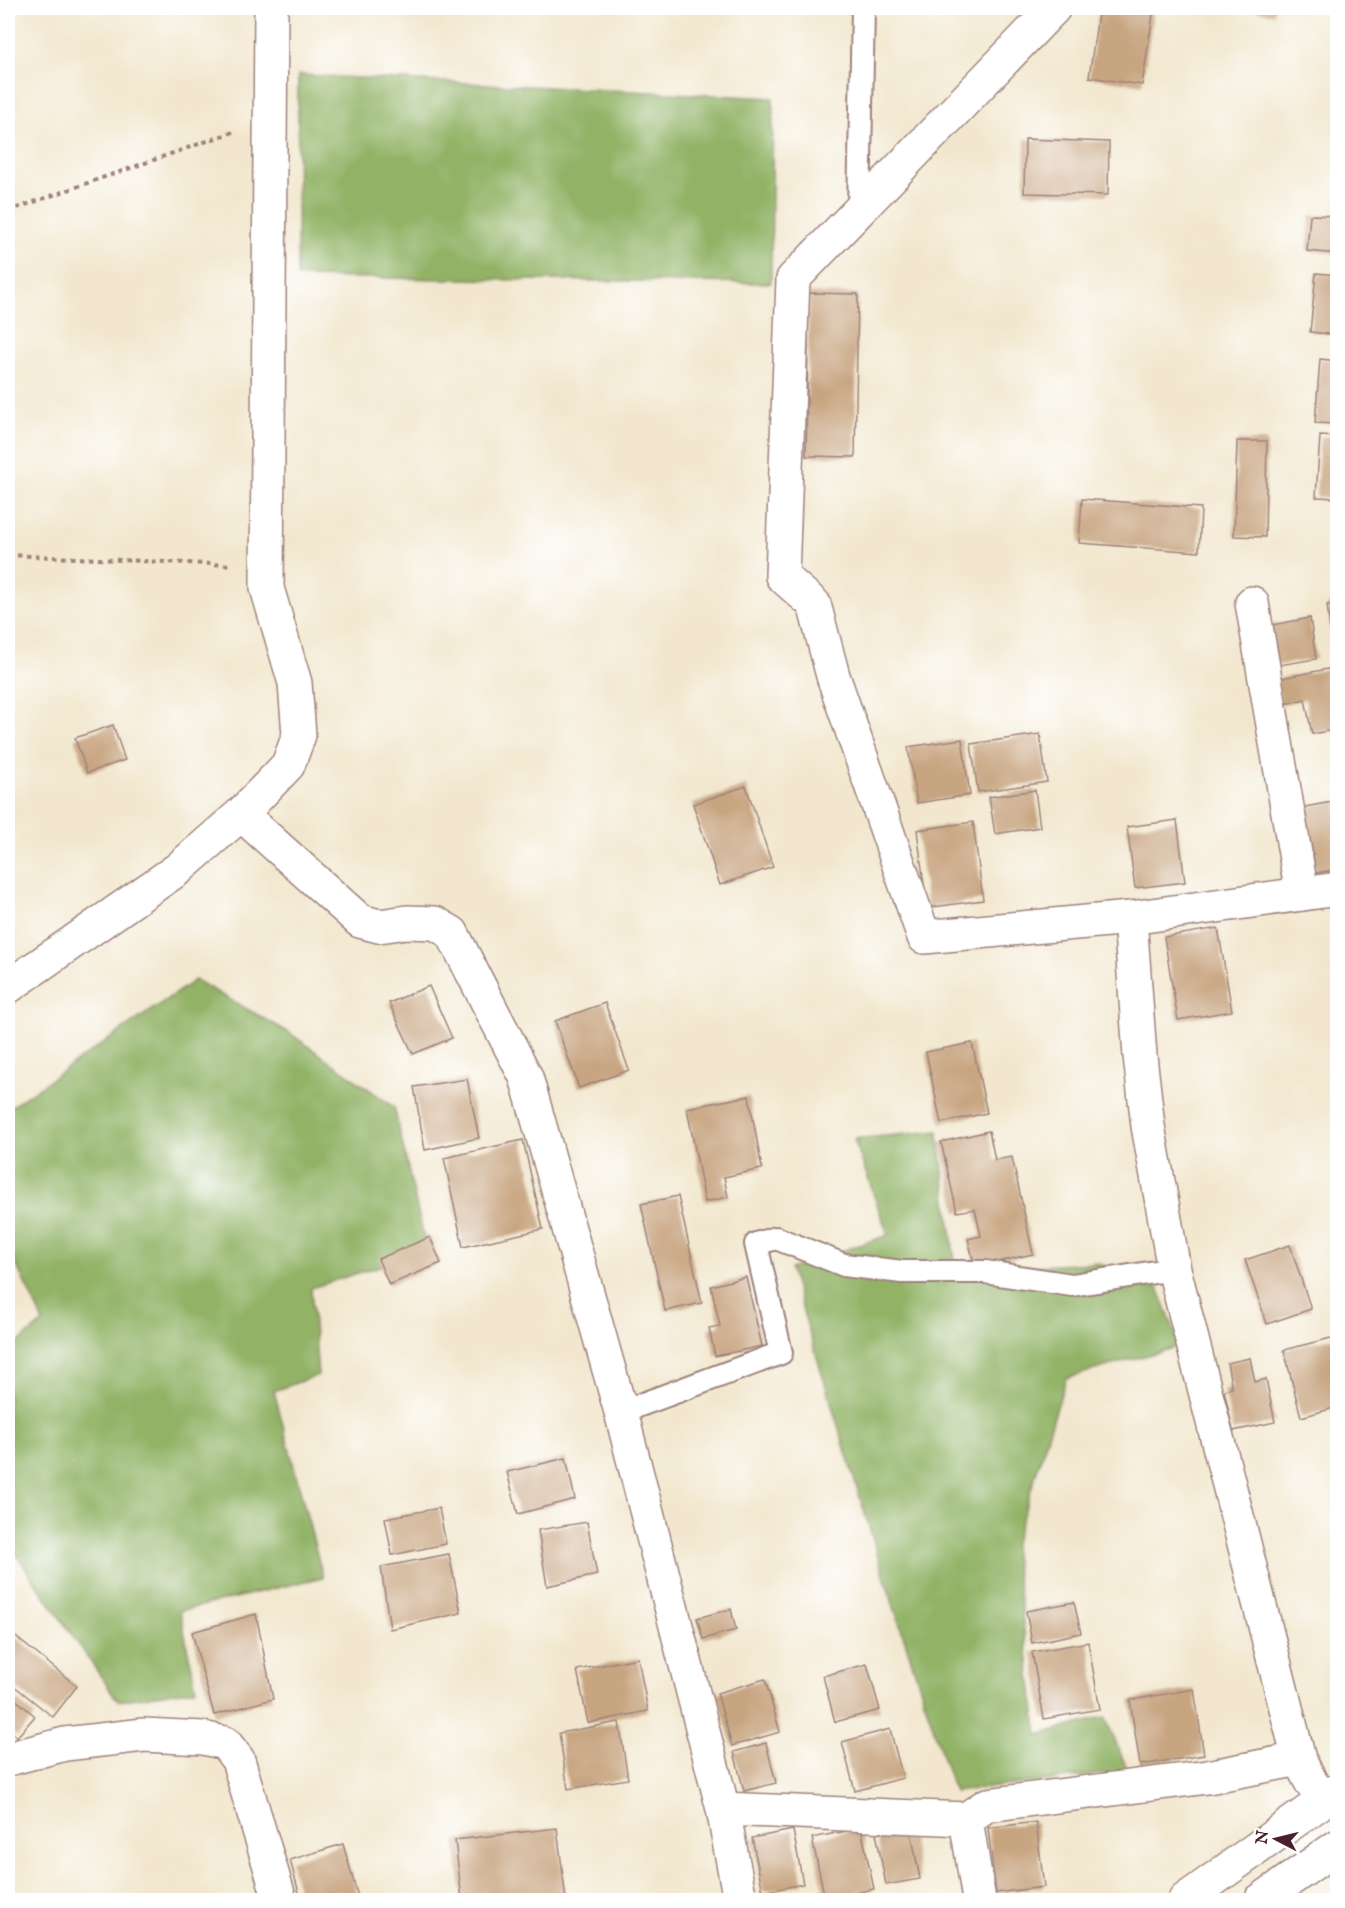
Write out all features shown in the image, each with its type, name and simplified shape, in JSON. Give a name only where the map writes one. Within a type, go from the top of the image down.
[{"type":"main road","points":[[8,987],[178,869],[241,814],[288,765],[299,735],[295,683],[267,588],[271,8]]},
{"type":"main road","points":[[1054,8],[793,279],[782,576],[814,604],[833,676],[924,937],[1130,918],[1338,889]]},
{"type":"main road","points":[[1252,603],[1302,894]]},
{"type":"main road","points":[[241,814],[360,921],[379,926],[407,922],[435,923],[452,933],[526,1077],[621,1412],[723,1809],[740,1900]]},
{"type":"main road","points":[[1130,918],[1140,1056],[1148,1126],[1174,1269],[1299,1759],[1312,1784],[1331,1795],[1185,1900]]},
{"type":"main road","points":[[8,1759],[65,1744],[144,1735],[203,1738],[225,1743],[238,1760],[280,1900]]},
{"type":"main road","points":[[723,1809],[966,1819],[987,1804],[1208,1777],[1299,1759]]},
{"type":"main road","points":[[966,1819],[979,1900]]},
{"type":"main road","points":[[1261,1900],[1338,1846]]},
{"type":"lane","points":[[859,212],[863,8]]},
{"type":"lane","points":[[621,1412],[781,1353],[756,1244],[776,1238],[844,1265],[902,1272],[985,1272],[1072,1285],[1174,1269]]},
{"type":"path","points":[[8,211],[270,119]]},
{"type":"path","points":[[8,555],[267,566]]},
{"type":"green space","points":[[298,75],[773,98],[771,283],[297,277]]},
{"type":"green space","points":[[195,980],[288,1032],[394,1107],[427,1251],[311,1288],[318,1375],[274,1391],[323,1577],[180,1611],[196,1689],[118,1701],[8,1543],[8,1351],[43,1322],[8,1247],[8,1109]]},
{"type":"green space","points":[[938,1131],[956,1270],[1096,1263],[1156,1282],[1180,1346],[1066,1378],[1013,1547],[1038,1735],[1105,1717],[1128,1771],[954,1792],[884,1576],[790,1269],[888,1235],[854,1139]]},
{"type":"building","points":[[1099,8],[1154,8],[1142,85],[1089,77]]},
{"type":"building","points":[[1242,8],[1275,8],[1274,14]]},
{"type":"building","points":[[1025,139],[1109,142],[1108,195],[1024,193]]},
{"type":"building","points":[[1310,215],[1338,216],[1338,254],[1307,251]]},
{"type":"building","points":[[1316,273],[1338,275],[1338,335],[1310,332]]},
{"type":"building","points":[[809,293],[858,294],[855,457],[806,456]]},
{"type":"building","points":[[1320,359],[1338,361],[1338,424],[1315,423]]},
{"type":"building","points":[[1320,436],[1338,437],[1338,498],[1316,497]]},
{"type":"building","points":[[1237,441],[1267,441],[1265,537],[1234,536]]},
{"type":"building","points":[[1082,499],[1201,508],[1199,552],[1079,543]]},
{"type":"building","points":[[1338,604],[1338,660],[1335,660],[1327,605]]},
{"type":"building","points":[[1310,618],[1316,659],[1273,666],[1266,626]]},
{"type":"building","points":[[1338,667],[1338,729],[1312,734],[1305,699],[1281,705],[1276,679]]},
{"type":"building","points":[[113,725],[125,760],[87,773],[75,738]]},
{"type":"building","points":[[1040,734],[1047,782],[978,792],[971,744]]},
{"type":"building","points":[[962,739],[970,795],[917,803],[908,747]]},
{"type":"building","points":[[746,786],[773,867],[720,885],[693,804]]},
{"type":"building","points":[[1035,790],[1040,827],[995,834],[989,797]]},
{"type":"building","points":[[1338,801],[1338,869],[1316,873],[1304,807]]},
{"type":"building","points":[[1177,820],[1185,882],[1135,888],[1127,827]]},
{"type":"building","points":[[973,822],[983,900],[927,908],[917,830]]},
{"type":"building","points":[[1218,928],[1232,1011],[1178,1020],[1164,937]]},
{"type":"building","points":[[429,986],[452,1038],[413,1054],[389,1003]]},
{"type":"building","points":[[605,1003],[629,1070],[579,1088],[555,1021]]},
{"type":"building","points":[[972,1043],[987,1113],[941,1123],[926,1052]]},
{"type":"building","points":[[467,1079],[479,1138],[425,1150],[414,1087]]},
{"type":"building","points":[[749,1096],[762,1169],[724,1177],[728,1197],[705,1202],[687,1108]]},
{"type":"building","points":[[989,1131],[995,1160],[1012,1157],[1033,1254],[975,1267],[968,1239],[981,1236],[975,1209],[957,1212],[941,1142]]},
{"type":"building","points":[[523,1140],[543,1229],[463,1247],[444,1158]]},
{"type":"building","points":[[678,1196],[702,1303],[665,1311],[641,1204]]},
{"type":"building","points":[[430,1237],[441,1263],[389,1285],[378,1259]]},
{"type":"building","points":[[1290,1245],[1311,1309],[1267,1324],[1245,1260]]},
{"type":"building","points":[[746,1277],[762,1346],[715,1356],[709,1328],[720,1326],[711,1286]]},
{"type":"building","points":[[1335,1337],[1338,1347],[1338,1407],[1301,1417],[1284,1350]]},
{"type":"building","points":[[1250,1358],[1255,1382],[1266,1379],[1275,1422],[1233,1431],[1224,1390],[1232,1388],[1227,1363]]},
{"type":"building","points":[[566,1458],[575,1499],[518,1514],[507,1472]]},
{"type":"building","points":[[439,1508],[446,1544],[392,1555],[385,1518]]},
{"type":"building","points":[[587,1522],[597,1575],[547,1586],[538,1530]]},
{"type":"building","points":[[449,1554],[461,1613],[390,1629],[381,1567]]},
{"type":"building","points":[[1074,1602],[1081,1633],[1032,1643],[1026,1611]]},
{"type":"building","points":[[731,1609],[736,1630],[703,1639],[697,1618]]},
{"type":"building","points":[[256,1614],[273,1699],[214,1715],[192,1632]]},
{"type":"building","points":[[12,1634],[77,1686],[53,1717],[8,1681],[8,1639]]},
{"type":"building","points":[[1088,1642],[1100,1709],[1044,1719],[1032,1652]]},
{"type":"building","points":[[638,1658],[648,1711],[588,1723],[577,1670]]},
{"type":"building","points":[[867,1664],[880,1710],[835,1722],[823,1676]]},
{"type":"building","points":[[765,1679],[780,1732],[732,1746],[717,1693]]},
{"type":"building","points":[[1194,1689],[1204,1755],[1140,1765],[1130,1700]]},
{"type":"building","points":[[8,1693],[35,1716],[17,1737],[8,1728]]},
{"type":"building","points":[[619,1722],[628,1779],[568,1789],[559,1733]]},
{"type":"building","points":[[890,1729],[903,1778],[855,1791],[842,1742]]},
{"type":"building","points":[[766,1743],[776,1783],[744,1791],[734,1752]]},
{"type":"building","points":[[1036,1822],[1044,1887],[996,1893],[988,1828]]},
{"type":"building","points":[[910,1827],[920,1879],[886,1885],[876,1833]]},
{"type":"building","points":[[557,1828],[566,1900],[462,1900],[455,1840]]},
{"type":"building","points":[[861,1828],[874,1889],[825,1899],[812,1838]]},
{"type":"building","points":[[793,1830],[803,1884],[763,1892],[752,1838]]},
{"type":"building","points":[[343,1844],[359,1900],[301,1900],[290,1860]]}]
